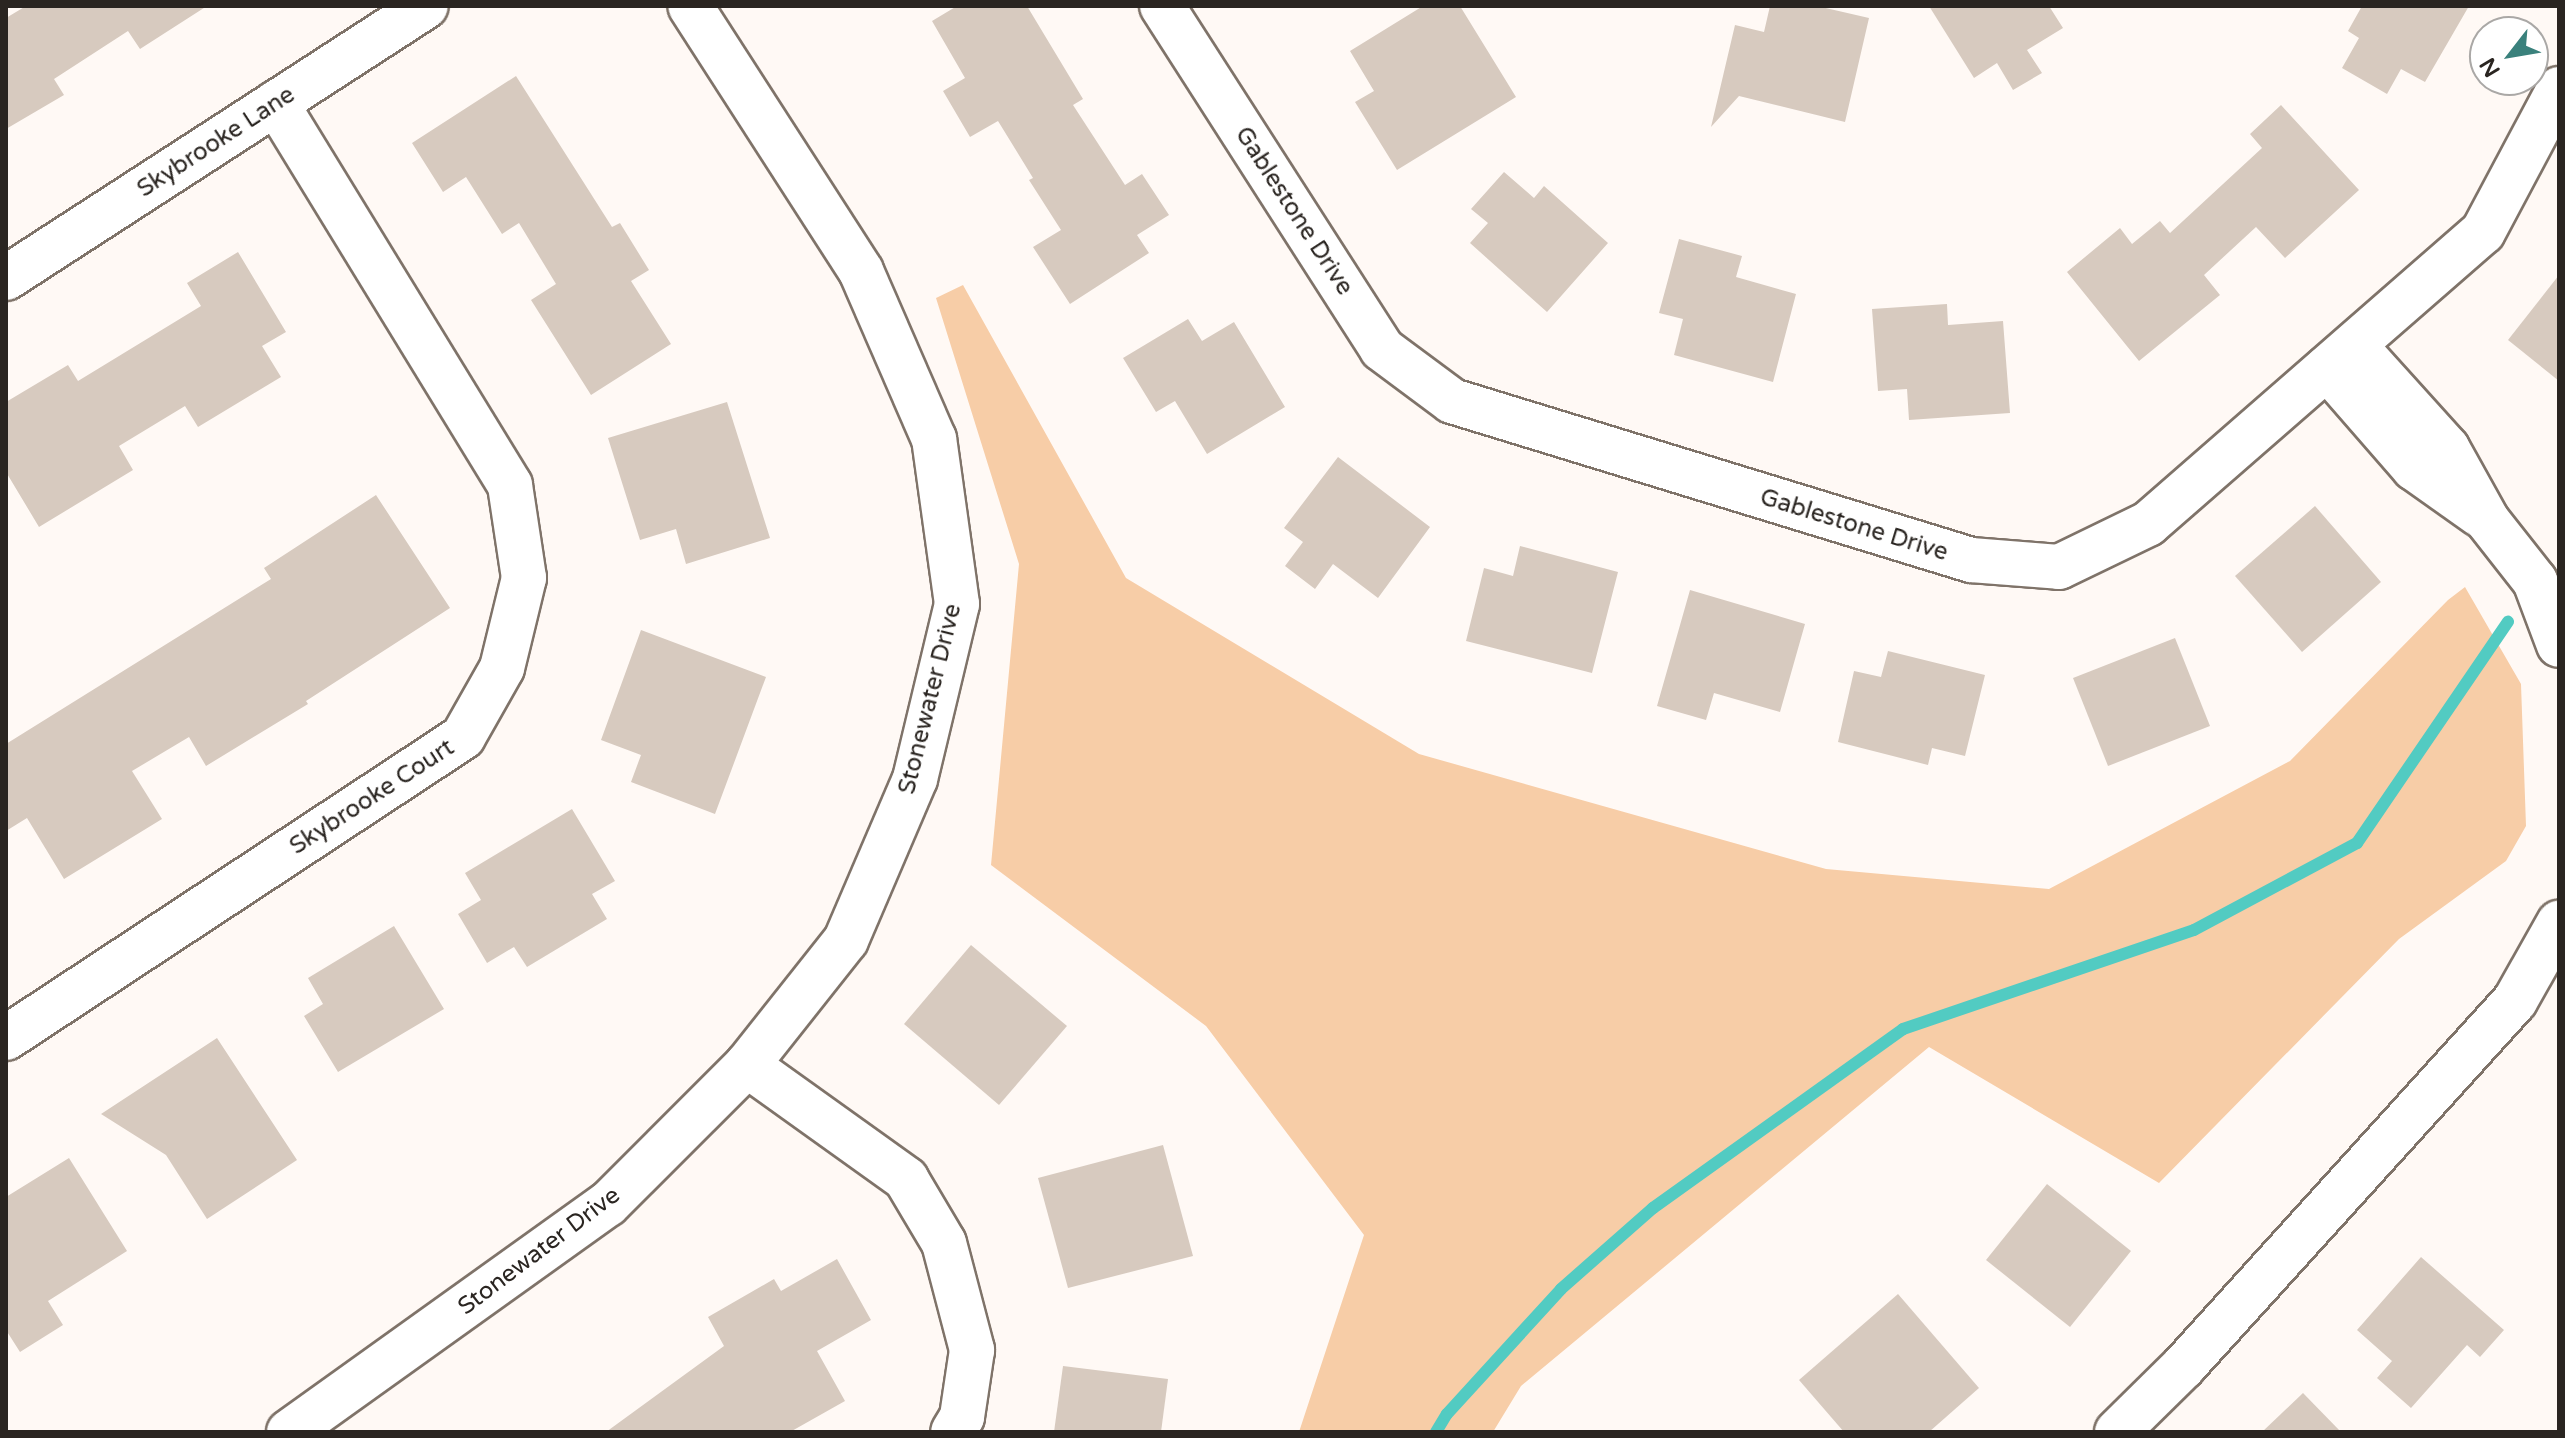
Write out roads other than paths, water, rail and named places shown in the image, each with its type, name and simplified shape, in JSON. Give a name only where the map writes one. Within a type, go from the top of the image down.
[{"type":"street","name":"Skybrooke Lane","points":[[6,278],[426,6]]},
{"type":"street","name":"Stonewater Drive","points":[[289,1432],[608,1204],[747,1065],[846,940],[915,779],[957,604],[934,439],[861,271],[690,6]]},
{"type":"street","name":"Gablestone Drive","points":[[1162,6],[1382,349],[1452,401],[1971,560],[2059,567],[2148,524],[2483,232],[2559,89]]},
{"type":"street","name":"Skybrooke Court","points":[[6,1038],[463,737],[502,668],[524,578],[510,485],[276,103]]},
{"type":"street","points":[[2340,357],[2447,448],[2487,520],[2535,581],[2559,645]]},
{"type":"street","points":[[2117,1432],[2183,1367],[2515,1001],[2559,923]]},
{"type":"street","points":[[747,1065],[906,1179],[944,1243],[972,1350],[962,1417],[953,1432]]},
{"type":"waterway","points":[[1436,1432],[1447,1414],[1561,1289],[1653,1208],[1903,1029],[2194,930],[2357,843],[2508,622]]}]
